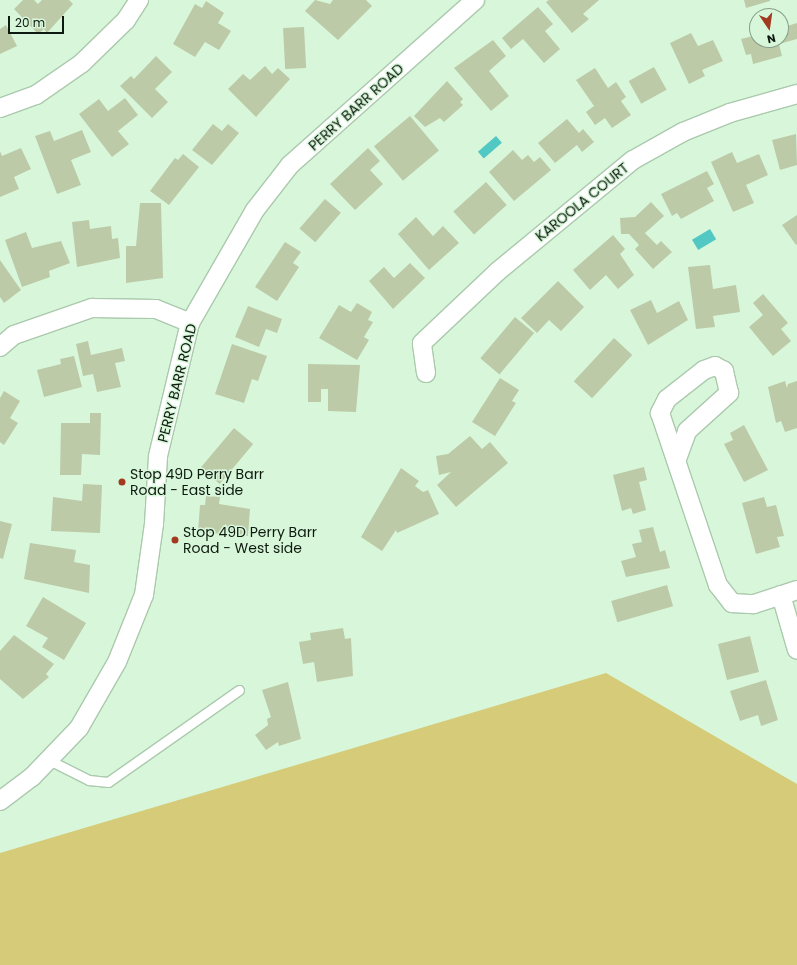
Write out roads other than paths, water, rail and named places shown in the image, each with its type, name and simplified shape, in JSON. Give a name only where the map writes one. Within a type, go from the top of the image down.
[{"type":"street","points":[[0,108],[36,95],[82,63],[126,20],[139,0]]},
{"type":"street","name":"PERRY BARR ROAD","points":[[0,801],[49,760],[79,728],[118,662],[144,595],[154,524],[158,456],[190,323],[255,210],[290,165],[466,3]]},
{"type":"street","name":"KAROOLA COURT","points":[[426,373],[422,343],[497,272],[633,160],[690,129],[730,113],[797,94]]},
{"type":"street","points":[[0,347],[14,335],[92,308],[156,309],[190,323]]},
{"type":"street","points":[[678,459],[687,431],[729,393],[724,371],[715,366],[704,370],[667,399],[660,413],[678,459],[718,585],[732,603],[754,604],[789,592],[797,650]]},
{"type":"lane","points":[[49,760],[89,780],[108,782],[239,690]]},
{"type":"water","points":[[496,136],[502,143],[484,159],[478,152]]},
{"type":"water","points":[[710,229],[716,239],[698,250],[692,240]]},
{"type":"place","name":"Stop 49D Perry Barr Road - East side","points":[[122,482]]},
{"type":"place","name":"Stop 49D Perry Barr Road - West side","points":[[175,540]]}]
